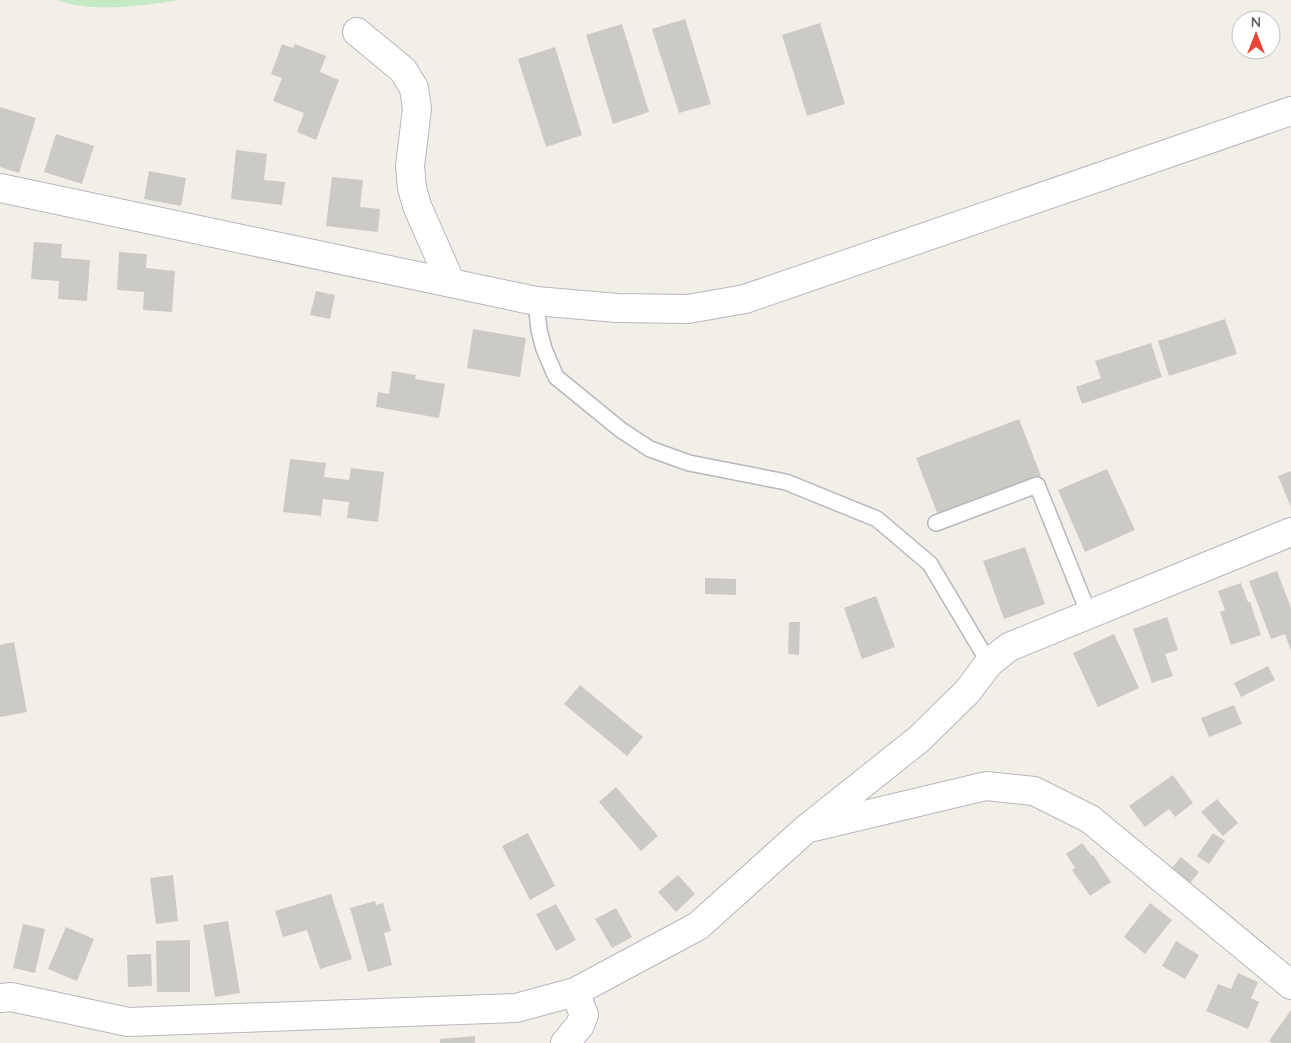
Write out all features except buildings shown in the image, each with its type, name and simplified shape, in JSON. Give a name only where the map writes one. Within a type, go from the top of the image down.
[{"type":"street","points":[[357,32],[402,70],[414,88],[416,109],[410,166],[412,188],[417,206],[451,283]]},
{"type":"street","points":[[0,188],[536,301],[617,308],[688,309],[745,299],[1291,112]]},
{"type":"street","points":[[0,998],[11,997],[128,1022],[516,1008],[575,992],[698,926],[806,829],[919,739],[966,692],[989,663],[1009,646],[1291,532]]},
{"type":"street","points":[[806,829],[986,786],[1034,791],[1090,819],[1291,985]]},
{"type":"street","points":[[566,1043],[580,1025],[584,1015],[575,992]]},
{"type":"lane","points":[[536,301],[539,330],[544,349],[556,376],[621,430],[650,449],[689,464],[786,482],[877,519],[930,564],[989,663]]},
{"type":"lane","points":[[936,523],[1037,485],[1089,614]]},
{"type":"green space","points":[[57,0],[179,0],[133,6],[101,7],[70,4]]}]
